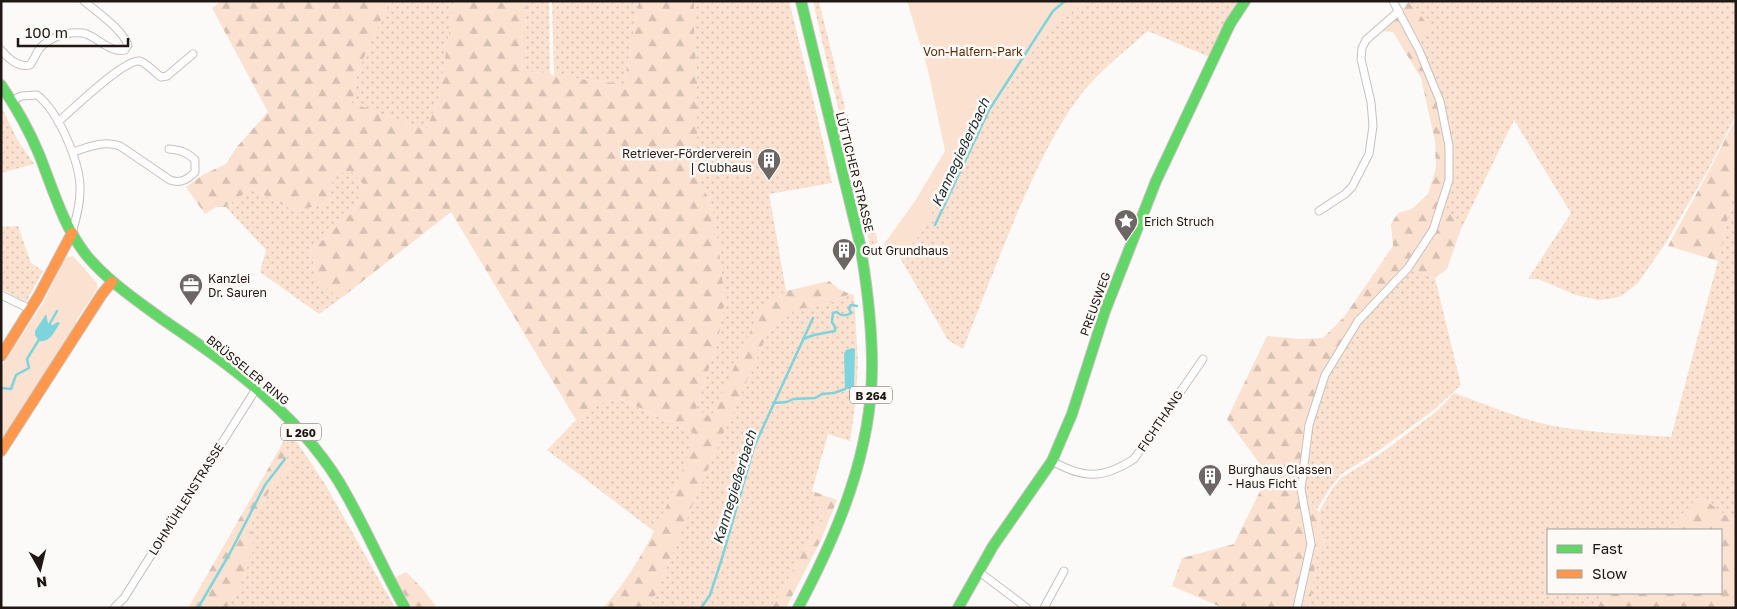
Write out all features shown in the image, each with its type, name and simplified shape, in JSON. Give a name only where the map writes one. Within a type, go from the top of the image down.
[{"type":"main road","name":"LÜTTICHER STRASSE","points":[[798,608],[833,538],[846,504],[862,451],[872,387],[873,345],[870,304],[857,230],[801,1]]},
{"type":"main road","name":"PREUSWEG","points":[[958,608],[978,571],[1023,501],[1052,462],[1072,414],[1105,311],[1156,181],[1230,24],[1245,1]]},
{"type":"main road","name":"BRÜSSELER RING","points":[[1,85],[12,101],[38,153],[60,209],[72,233],[87,256],[112,282],[256,389],[294,424],[323,458],[345,492],[402,606]]},
{"type":"main road","points":[[1,356],[30,309],[72,233]]},
{"type":"main road","points":[[1,451],[102,294],[112,282]]},
{"type":"street","points":[[1,50],[17,65],[30,65],[39,49],[48,41],[71,33],[82,33],[93,37],[114,50],[126,50],[128,45],[126,40],[84,1]]},
{"type":"street","points":[[1297,608],[1311,544],[1301,489],[1309,425],[1325,376],[1358,321],[1408,268],[1433,230],[1449,180],[1449,146],[1440,101],[1420,50],[1393,1]]},
{"type":"street","points":[[1319,211],[1352,187],[1369,154],[1373,126],[1372,102],[1361,59],[1362,48],[1366,40],[1399,11]]},
{"type":"street","points":[[58,122],[128,64],[141,61],[161,77],[167,76],[193,54]]},
{"type":"street","points":[[12,101],[21,96],[37,95],[43,100],[58,122],[72,152],[78,171],[80,190],[80,203],[72,233]]},
{"type":"street","points":[[72,152],[98,144],[113,144],[120,146],[174,182],[184,180],[195,172],[195,160],[190,155],[182,151],[169,149]]},
{"type":"street","points":[[1,295],[30,309]]},
{"type":"street","name":"FICHTHANG","points":[[1052,462],[1069,471],[1088,475],[1106,473],[1121,468],[1134,459],[1202,360]]},
{"type":"street","name":"LOHMÜHLENSTRASSE","points":[[114,608],[124,598],[256,389]]},
{"type":"street","points":[[978,571],[1027,608]]},
{"type":"street","points":[[1044,608],[1064,571]]},
{"type":"green space","points":[[221,1],[390,1],[359,68],[352,103],[426,130],[439,97],[454,1],[527,1],[525,31],[526,72],[550,73],[554,76],[624,84],[639,1],[694,1],[697,152],[701,186],[709,198],[715,221],[724,306],[718,340],[696,409],[711,417],[759,313],[776,296],[786,291],[829,281],[839,289],[850,294],[830,303],[795,310],[768,333],[702,482],[652,603],[647,608],[603,608],[634,567],[651,538],[683,470],[694,433],[618,398],[598,404],[576,420],[451,212],[340,299],[317,279],[311,251],[354,210],[364,185],[351,171],[335,174],[329,202],[296,211],[252,188],[226,207],[216,207],[205,214],[186,187],[204,174],[226,164],[236,148],[268,112],[212,8]]},
{"type":"green space","points":[[390,1],[454,1],[439,97],[426,130],[351,103],[359,68]]},
{"type":"green space","points":[[527,1],[549,1],[550,73],[526,72],[525,31]]},
{"type":"green space","points":[[552,1],[639,1],[624,84],[554,76]]},
{"type":"green space","points":[[694,1],[789,1],[832,183],[769,194],[786,291],[769,302],[760,313],[711,418],[696,409],[718,340],[724,305],[715,221],[709,198],[701,186],[697,152]]},
{"type":"green space","points":[[813,1],[819,1],[878,243],[870,246],[827,62]]},
{"type":"green space","name":"Von-Halfern-Park","points":[[907,1],[1088,1],[1052,24],[973,135],[920,234],[900,258],[896,250],[886,250],[884,244],[915,201],[945,151],[928,70]]},
{"type":"green space","points":[[1088,1],[1241,1],[1212,58],[1148,31],[1086,88],[1053,138],[1031,181],[963,349],[948,340],[900,258],[920,234],[973,135],[1052,24]]},
{"type":"green space","points":[[1409,1],[1736,1],[1736,115],[1709,168],[1665,244],[1638,283],[1623,295],[1599,300],[1576,295],[1538,279],[1528,279],[1571,213],[1514,120],[1461,229],[1444,204],[1423,48],[1419,40],[1419,13]]},
{"type":"green space","points":[[1408,2],[1419,13],[1430,29],[1419,40],[1442,98],[1451,147],[1444,204],[1461,229],[1447,269],[1435,278],[1412,269],[1407,265],[1377,296],[1322,374],[1298,485],[1319,512],[1324,542],[1316,556],[1310,608],[1223,608],[1172,586],[1182,558],[1234,544],[1268,475],[1227,419],[1267,336],[1300,339],[1323,338],[1344,317],[1393,246],[1391,224],[1398,213],[1412,209],[1428,194],[1436,168],[1435,141],[1421,78],[1393,32],[1382,31],[1399,16]]},
{"type":"green space","points":[[1,106],[17,139],[34,164],[1,173]]},
{"type":"green space","points":[[1736,118],[1736,183],[1718,261],[1668,246],[1710,169]]},
{"type":"green space","points":[[351,171],[364,185],[354,210],[311,251],[317,279],[340,299],[319,314],[260,272],[266,250],[226,207],[252,188],[296,211],[329,202],[335,174]]},
{"type":"green space","points":[[1736,183],[1736,523],[1700,496],[1668,529],[1547,529],[1547,594],[1607,594],[1594,608],[1310,608],[1316,556],[1324,542],[1319,512],[1332,489],[1341,478],[1383,452],[1437,411],[1454,393],[1513,415],[1549,425],[1595,432],[1671,437],[1718,261]]},
{"type":"green space","points":[[18,226],[31,263],[43,271],[26,302],[1,289],[1,227]]},
{"type":"green space","points":[[73,256],[97,283],[97,289],[76,321],[76,327],[1,444],[1,367],[43,303],[64,260]]},
{"type":"green space","points":[[1412,269],[1435,278],[1461,385],[1435,409],[1381,449],[1340,475],[1317,509],[1303,492],[1312,426],[1327,376],[1361,324]]},
{"type":"green space","points":[[850,294],[854,295],[858,362],[856,399],[850,441],[828,434],[812,491],[823,515],[772,608],[647,608],[652,603],[702,482],[768,333],[795,310],[830,303]]},
{"type":"green space","points":[[617,398],[694,433],[689,456],[655,532],[547,450],[576,420],[598,404]]},
{"type":"green space","points":[[289,430],[325,484],[394,606],[392,608],[227,608],[243,579],[253,550],[251,524],[271,488],[292,466],[280,448]]},
{"type":"green space","points":[[280,448],[292,466],[271,488],[251,524],[253,550],[243,579],[227,608],[188,608]]},
{"type":"green space","points":[[812,491],[837,500],[821,540],[786,608],[772,608],[823,515]]},
{"type":"green space","points":[[1700,496],[1736,523],[1736,608],[1594,608],[1607,594],[1722,594],[1722,529],[1668,529]]},
{"type":"green space","points":[[406,572],[423,589],[437,608],[413,608],[394,578]]},
{"type":"water","points":[[46,314],[48,323],[52,325],[60,323],[49,339],[39,341],[35,331]]},
{"type":"water","points":[[855,349],[854,389],[845,389],[844,354],[846,350]]},
{"type":"waterway","name":"Kannegießerbach","points":[[935,225],[989,110],[1053,11],[1065,1]]},
{"type":"waterway","points":[[803,339],[835,331],[832,322],[833,313],[837,312],[842,315],[848,315],[851,313],[849,308],[851,305],[857,306]]},
{"type":"waterway","points":[[49,325],[57,311]]},
{"type":"waterway","name":"Kannegießerbach","points":[[701,608],[710,595],[754,447],[813,318]]},
{"type":"waterway","points":[[1,388],[11,389],[16,375],[29,368],[27,359],[40,338]]},
{"type":"waterway","points":[[773,403],[787,402],[793,399],[815,398],[822,394],[834,393],[845,389]]},
{"type":"waterway","points":[[198,608],[230,553],[265,485],[285,459]]},
{"type":"traffic: fast","points":[[798,608],[826,551],[850,491],[866,430],[872,366],[869,305],[860,244],[801,1]]},
{"type":"traffic: fast","points":[[958,608],[993,546],[1052,461],[1072,414],[1105,311],[1156,181],[1230,24],[1245,1]]},
{"type":"traffic: fast","points":[[1,85],[31,136],[65,220],[87,256],[123,290],[240,375],[265,396],[299,430],[320,454],[338,480],[405,608]]},
{"type":"traffic: slow","points":[[1,356],[38,297],[72,233]]},
{"type":"traffic: slow","points":[[1,451],[102,294],[112,282]]},
{"type":"place","name":"Retriever-Förderverein | Clubhaus","points":[[769,181]]},
{"type":"place","name":"Erich Struch","points":[[1126,242]]},
{"type":"place","name":"Gut Grundhaus","points":[[844,271]]},
{"type":"place","name":"Kanzlei Dr. Sauren","points":[[191,306]]},
{"type":"place","name":"Burghaus Classen - Haus Ficht","points":[[1210,497]]}]
